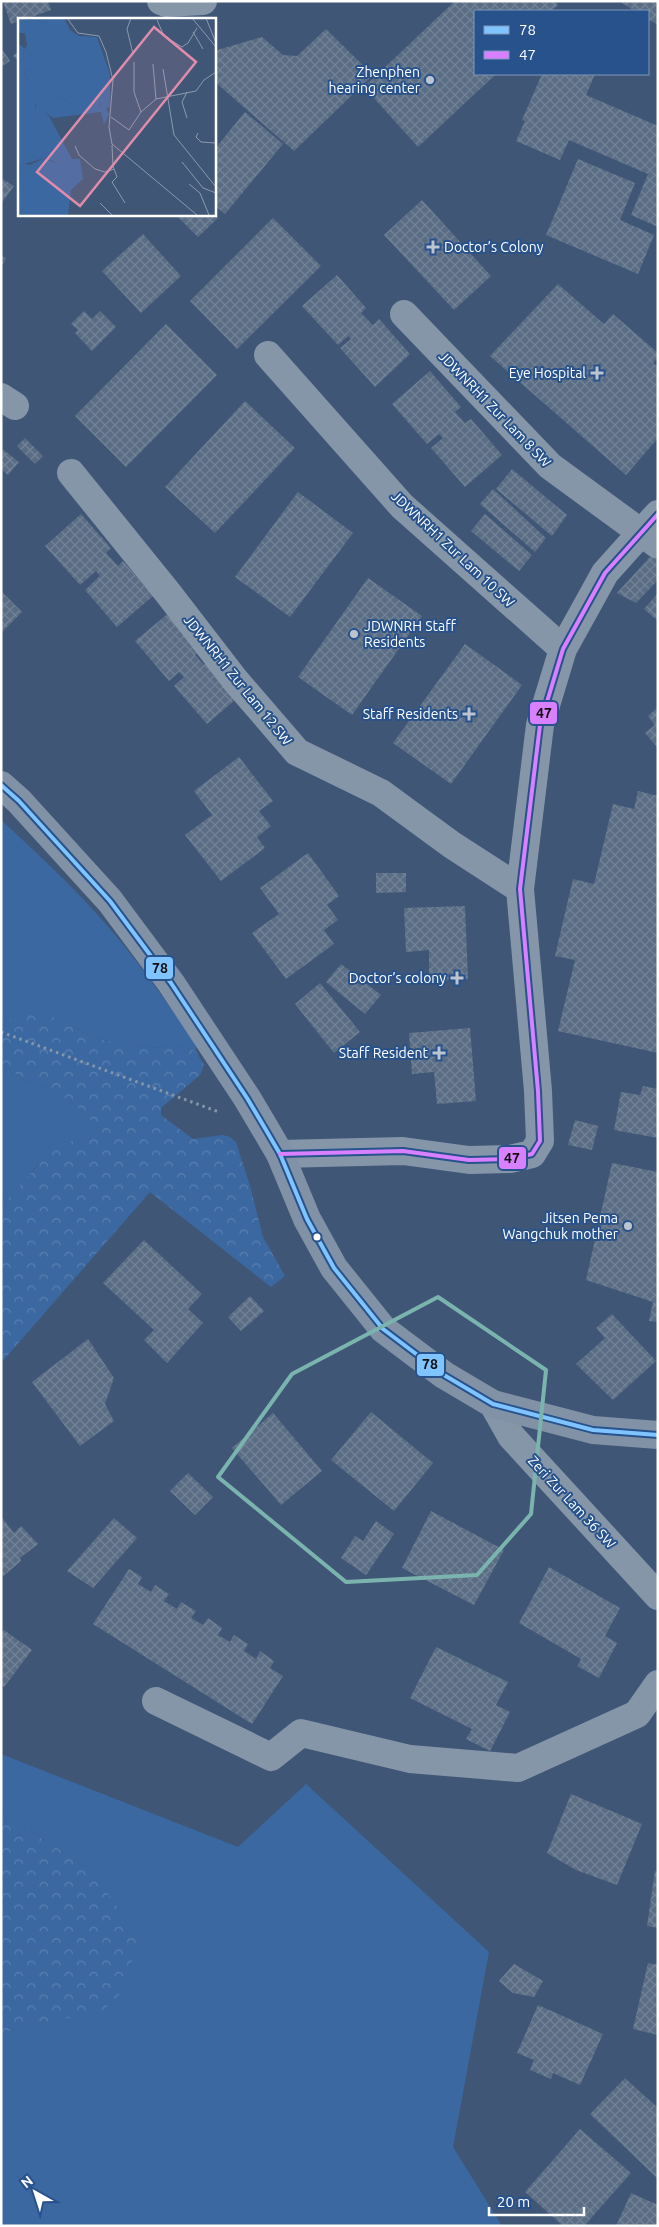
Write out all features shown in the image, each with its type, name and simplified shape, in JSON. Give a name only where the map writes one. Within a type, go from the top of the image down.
[{"type":"street","points":[[161,1],[166,3],[203,1]]},
{"type":"street","name":"JDWNRH1 Zur Lam 8 SW","points":[[404,314],[550,466],[652,531]]},
{"type":"street","name":"JDWNRH1 Zur Lam 10 SW","points":[[268,355],[402,506],[563,649]]},
{"type":"street","name":"JDWNRH1 Zur Lam 12 SW","points":[[71,473],[168,593],[235,680],[297,752],[382,793],[452,844],[520,889]]},
{"type":"street","points":[[280,1154],[403,1151],[469,1160],[510,1158],[532,1154],[540,1142],[538,1091],[520,889],[540,725],[563,649],[605,573],[652,531]]},
{"type":"street","points":[[1,786],[19,801],[110,901],[171,983],[247,1098],[280,1154],[307,1219],[334,1268],[383,1330],[444,1375],[493,1404],[593,1430],[658,1435]]},
{"type":"street","name":"Zeri Zur Lam 36 SW","points":[[493,1404],[511,1436],[658,1596]]},
{"type":"street","points":[[156,1701],[271,1757],[301,1733],[410,1759],[518,1768],[637,1714],[658,1684]]},
{"type":"path","points":[[1,1032],[222,1113]]},
{"type":"highlighted area","points":[[438,1297],[546,1370],[531,1514],[477,1575],[346,1582],[218,1477],[292,1374]]},
{"type":"green space","points":[[1,820],[86,902],[124,945],[197,1045],[196,1051],[176,1045],[160,1048],[131,1046],[91,1037],[69,1024],[15,1015],[1,1026]]},
{"type":"green space","points":[[22,1010],[36,1010],[69,1024],[91,1037],[131,1046],[160,1048],[176,1045],[196,1051],[204,1065],[200,1075],[161,1108],[161,1115],[193,1139],[223,1135],[230,1137],[236,1142],[263,1237],[285,1276],[271,1287],[150,1192],[1,1363],[1,1207],[49,1155],[66,1143],[93,1138],[96,1136],[99,1128],[70,1101],[47,1088],[22,1079],[1,1063],[1,1026]]},
{"type":"green space","points":[[1,1063],[22,1079],[47,1088],[70,1101],[99,1128],[97,1136],[89,1141],[67,1143],[36,1167],[1,1207]]},
{"type":"green space","points":[[1,1754],[238,1847],[306,1784],[489,1952],[453,2147],[502,2226],[1,2226],[1,2034],[19,2028],[89,1868],[1,1813]]},
{"type":"green space","points":[[1,1813],[89,1868],[138,1935],[126,1989],[102,2011],[19,2028],[1,2034]]},
{"type":"building","points":[[48,1],[51,10],[29,18],[18,18],[18,21],[11,24],[3,2]]},
{"type":"building","name":"Zhenphen hearing center","points":[[455,1],[554,1],[558,5],[552,10],[474,10],[474,75],[495,75],[418,147],[364,87]]},
{"type":"building","points":[[619,1],[658,1],[658,25],[649,20],[649,10],[633,10]]},
{"type":"building","points":[[326,29],[373,75],[294,151],[215,82],[215,51],[262,37],[283,55],[297,56]]},
{"type":"building","points":[[1,47],[10,61],[1,67]]},
{"type":"building","points":[[18,52],[18,60],[13,56]]},
{"type":"building","points":[[542,75],[595,75],[586,95],[658,126],[658,227],[631,215],[648,174],[569,140],[560,160],[516,141],[525,121],[522,120]]},
{"type":"building","points":[[245,112],[283,144],[225,214],[215,206],[215,149]]},
{"type":"building","points":[[578,159],[635,183],[620,220],[654,235],[638,274],[546,235]]},
{"type":"building","points":[[1,178],[14,186],[1,204]]},
{"type":"building","points":[[422,200],[491,276],[454,310],[384,235]]},
{"type":"building","points":[[176,215],[214,215],[218,218],[198,237]]},
{"type":"building","points":[[273,218],[321,266],[237,349],[190,301]]},
{"type":"building","points":[[143,234],[181,276],[141,313],[102,271]]},
{"type":"building","points":[[1,256],[6,258],[1,268]]},
{"type":"building","points":[[337,275],[366,308],[361,313],[373,325],[379,319],[410,354],[375,387],[340,348],[351,339],[348,336],[338,345],[302,306]]},
{"type":"building","points":[[558,284],[604,324],[613,314],[658,353],[658,357],[653,363],[658,367],[658,438],[626,475],[490,356]]},
{"type":"building","points":[[84,311],[92,319],[100,311],[116,327],[92,351],[75,333],[78,330],[71,324]]},
{"type":"building","points":[[166,324],[217,375],[126,467],[75,416]]},
{"type":"building","points":[[430,371],[461,407],[455,412],[465,423],[471,419],[502,455],[465,487],[431,448],[443,438],[439,434],[427,444],[392,404]]},
{"type":"building","points":[[245,401],[295,448],[215,533],[165,487]]},
{"type":"building","points":[[25,438],[43,456],[35,464],[17,446]]},
{"type":"building","points":[[1,448],[19,462],[8,475],[1,469]]},
{"type":"building","points":[[512,469],[567,515],[552,536],[496,489]]},
{"type":"building","points":[[493,489],[546,538],[535,552],[480,504]]},
{"type":"building","points":[[298,492],[353,533],[290,617],[235,577]]},
{"type":"building","points":[[81,514],[111,548],[106,553],[118,566],[123,561],[153,596],[117,627],[85,590],[100,576],[96,571],[80,585],[45,546]]},
{"type":"building","points":[[485,514],[532,555],[519,571],[471,531]]},
{"type":"building","points":[[658,548],[658,580],[636,603],[617,593]]},
{"type":"building","points":[[368,578],[422,616],[352,715],[298,677]]},
{"type":"building","points":[[1,591],[22,612],[1,633]]},
{"type":"building","points":[[658,593],[658,621],[644,609]]},
{"type":"building","points":[[170,612],[201,649],[195,655],[204,665],[212,659],[242,694],[207,724],[174,686],[184,677],[179,672],[169,681],[135,641]]},
{"type":"building","points":[[465,644],[522,685],[451,784],[393,743]]},
{"type":"building","points":[[658,707],[658,748],[645,733],[655,725],[648,716]]},
{"type":"building","points":[[239,757],[273,801],[259,811],[271,826],[257,837],[265,848],[221,881],[185,835],[212,815],[194,791]]},
{"type":"building","points":[[638,791],[658,796],[658,1053],[558,1031],[575,960],[555,956],[573,879],[594,884],[613,804],[634,809]]},
{"type":"building","points":[[308,853],[339,896],[327,905],[338,920],[324,930],[334,944],[286,979],[252,933],[279,914],[260,888]]},
{"type":"building","points":[[376,873],[406,873],[406,892],[376,893]]},
{"type":"building","points":[[465,906],[468,979],[429,982],[429,950],[406,952],[404,908]]},
{"type":"building","points":[[341,964],[381,995],[365,1014],[326,982]]},
{"type":"building","points":[[320,983],[360,1032],[334,1053],[295,1004]]},
{"type":"building","points":[[470,1028],[476,1101],[437,1104],[434,1072],[412,1074],[409,1033]]},
{"type":"building","points":[[643,1086],[658,1089],[658,1138],[614,1130],[621,1092],[640,1095]]},
{"type":"building","points":[[575,1120],[598,1126],[592,1150],[568,1145]]},
{"type":"building","name":"Jitsen Pema Wangchuk mother","points":[[612,1163],[658,1172],[658,1322],[649,1321],[653,1302],[586,1280]]},
{"type":"building","points":[[144,1240],[202,1294],[188,1309],[203,1323],[167,1363],[144,1340],[154,1330],[103,1283]]},
{"type":"building","points":[[250,1296],[264,1311],[241,1331],[228,1317]]},
{"type":"building","points":[[612,1314],[656,1361],[613,1400],[576,1364],[605,1338],[596,1328]]},
{"type":"building","points":[[88,1339],[114,1378],[105,1404],[114,1421],[80,1446],[32,1382]]},
{"type":"building","points":[[371,1412],[433,1463],[394,1511],[331,1460]]},
{"type":"building","points":[[273,1413],[322,1471],[281,1505],[232,1448]]},
{"type":"building","points":[[188,1473],[213,1497],[195,1515],[170,1491]]},
{"type":"building","points":[[431,1511],[504,1550],[474,1605],[402,1568]]},
{"type":"building","points":[[1,1516],[14,1533],[21,1526],[38,1544],[20,1558],[21,1561],[1,1578]]},
{"type":"building","points":[[114,1518],[137,1538],[93,1588],[67,1571]]},
{"type":"building","points":[[376,1521],[394,1534],[366,1575],[341,1558],[355,1536],[363,1541]]},
{"type":"building","points":[[549,1567],[620,1608],[605,1636],[617,1643],[599,1678],[577,1666],[581,1659],[519,1623]]},
{"type":"building","points":[[129,1569],[142,1577],[138,1584],[151,1592],[155,1585],[169,1594],[164,1601],[177,1609],[181,1602],[196,1611],[191,1618],[203,1625],[208,1618],[222,1628],[218,1635],[230,1642],[234,1635],[248,1644],[244,1651],[256,1659],[260,1651],[274,1661],[270,1668],[283,1676],[252,1724],[93,1624]]},
{"type":"building","points":[[4,1630],[32,1650],[4,1687],[1,1685],[1,1633]]},
{"type":"building","points":[[436,1647],[508,1682],[496,1705],[510,1712],[490,1751],[466,1739],[472,1729],[410,1698]]},
{"type":"building","points":[[571,1794],[642,1824],[617,1885],[576,1870],[547,1853]]},
{"type":"building","points":[[655,1871],[658,1871],[658,1928],[647,1926]]},
{"type":"building","points":[[648,1963],[658,1965],[658,2035],[633,2029]]},
{"type":"building","points":[[514,1964],[543,1981],[534,1997],[513,1993],[499,1981]]},
{"type":"building","points":[[538,2005],[603,2034],[580,2085],[553,2073],[551,2079],[530,2070],[534,2060],[517,2053]]},
{"type":"building","points":[[625,2078],[658,2108],[658,2179],[590,2114]]},
{"type":"building","points":[[580,2129],[631,2173],[584,2226],[563,2226],[525,2192]]},
{"type":"building","points":[[631,2193],[658,2205],[658,2226],[616,2226]]},
{"type":"transit line","name":"47","points":[[280,1154],[403,1151],[469,1160],[510,1159],[532,1154],[540,1141],[538,1091],[520,889],[540,725],[563,649],[605,573],[658,514]]},
{"type":"transit line","name":"78","points":[[1,785],[19,801],[110,901],[171,983],[247,1098],[280,1154],[307,1219],[334,1268],[383,1329],[444,1375],[493,1404],[593,1430],[658,1435]]},
{"type":"place","name":"Zhenphen hearing center","points":[[430,80]]},
{"type":"place","name":"Doctor’s Colony","points":[[433,247]]},
{"type":"place","name":"Eye Hospital","points":[[597,373]]},
{"type":"place","name":"JDWNRH Staff Residents","points":[[354,634]]},
{"type":"place","name":"Staff Residents","points":[[469,714]]},
{"type":"place","name":"Doctor’s colony","points":[[457,978]]},
{"type":"place","name":"Staff Resident","points":[[439,1053]]},
{"type":"place","name":"Jitsen Pema Wangchuk mother","points":[[628,1226]]}]
